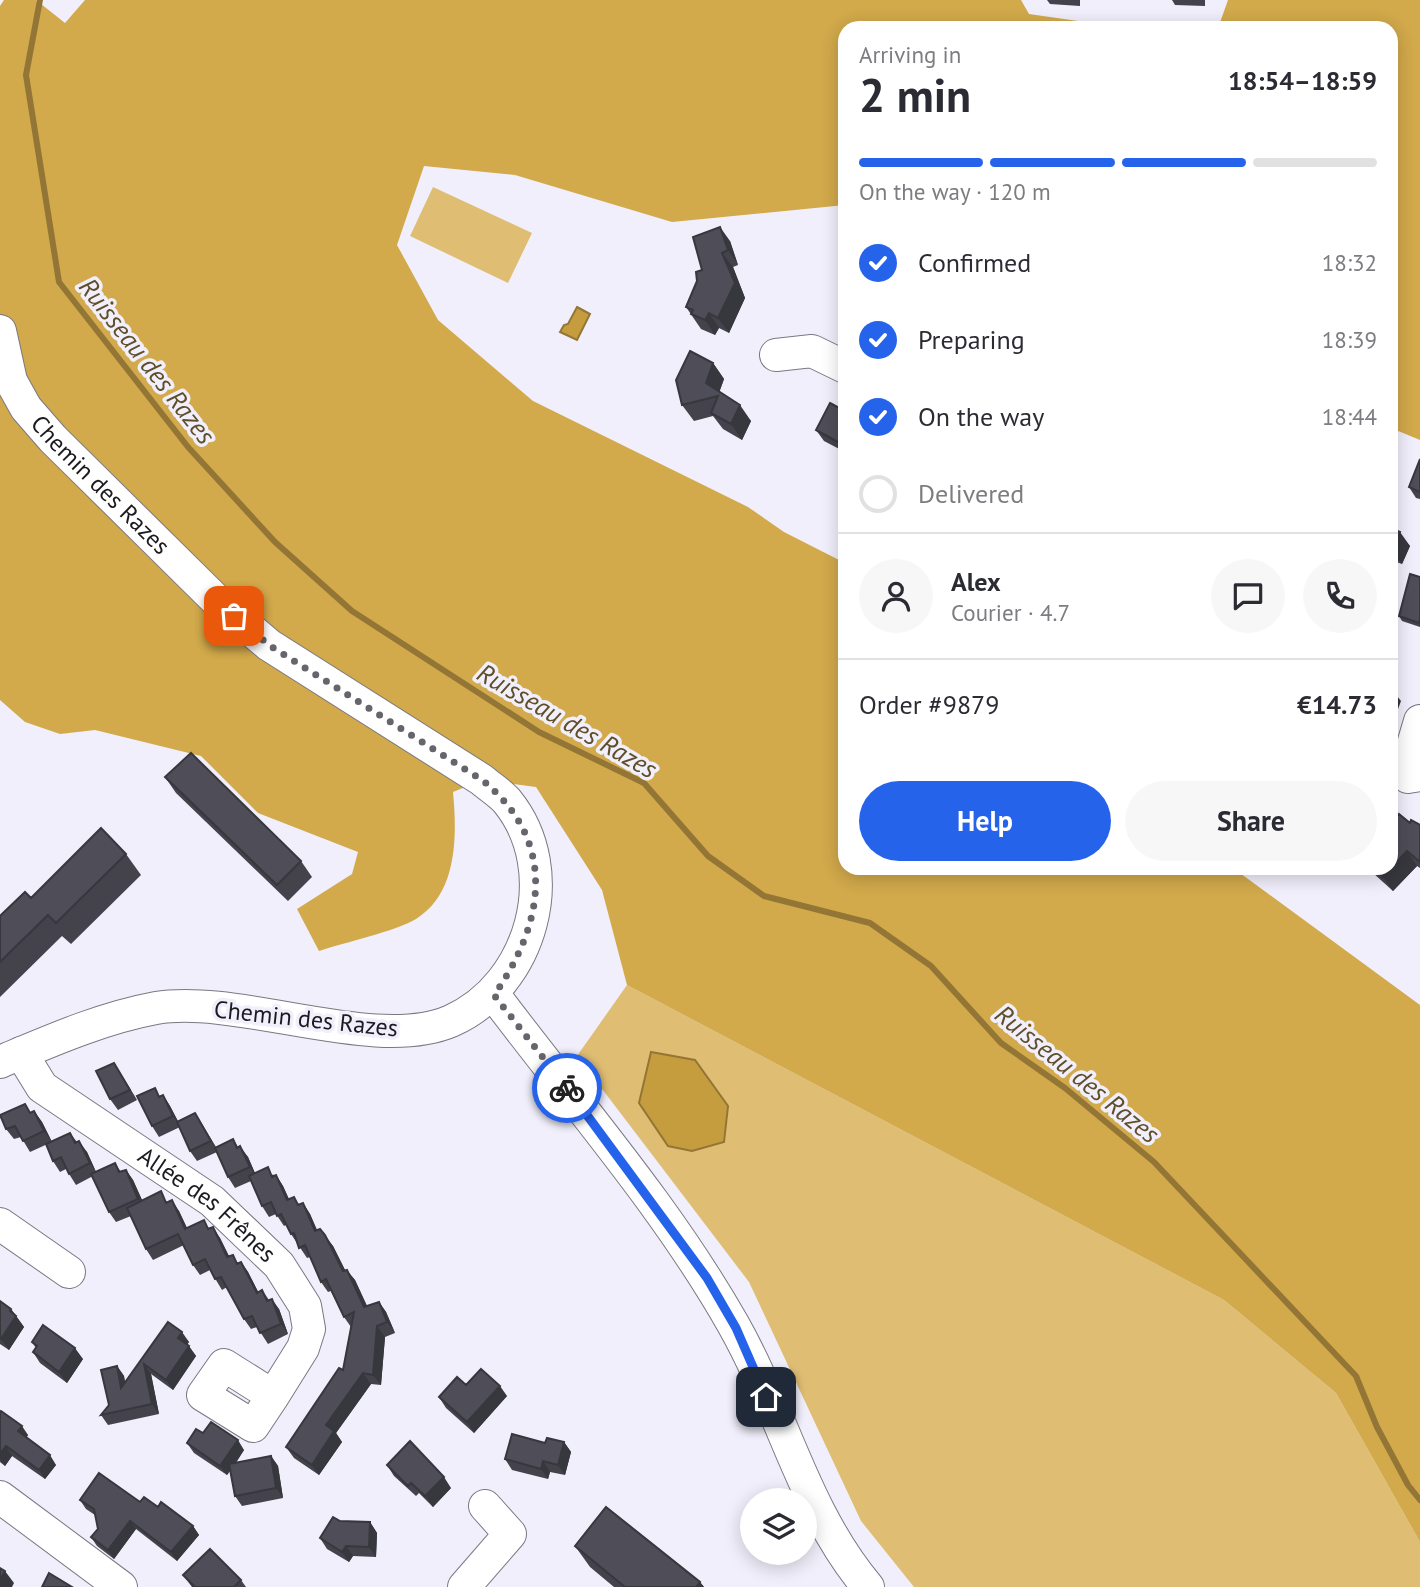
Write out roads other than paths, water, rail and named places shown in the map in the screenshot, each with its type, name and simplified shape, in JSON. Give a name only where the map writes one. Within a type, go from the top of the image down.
[{"type":"street","name":"Chemin des Razes","points":[[0,331],[11,381],[26,408],[52,439],[217,601],[269,645],[482,780],[506,800],[522,827],[533,858],[536,894],[530,927],[517,961],[494,995],[450,1021],[417,1029],[372,1028],[208,1008],[157,1008],[98,1024],[10,1058]]},
{"type":"street","points":[[776,355],[811,351],[838,364]]},
{"type":"street","points":[[1406,777],[1420,721]]},
{"type":"street","points":[[494,995],[594,1122],[707,1278],[736,1328],[817,1512],[868,1587]]},
{"type":"street","name":"Allée des Frênes","points":[[10,1058],[43,1087],[212,1200],[279,1265],[305,1306],[309,1329],[303,1348],[273,1396]]},
{"type":"street","points":[[0,1224],[69,1272]]},
{"type":"street","points":[[0,1497],[121,1587]]},
{"type":"street","points":[[464,1587],[510,1534],[485,1506]]},
{"type":"waterway","name":"Ruisseau des Razes","points":[[40,0],[26,75],[59,282],[188,447],[275,542],[352,611],[539,732],[644,783],[708,856],[764,896],[870,923],[931,966],[1001,1043],[1065,1088],[1154,1162],[1356,1376],[1377,1427],[1408,1485],[1420,1500]]}]
